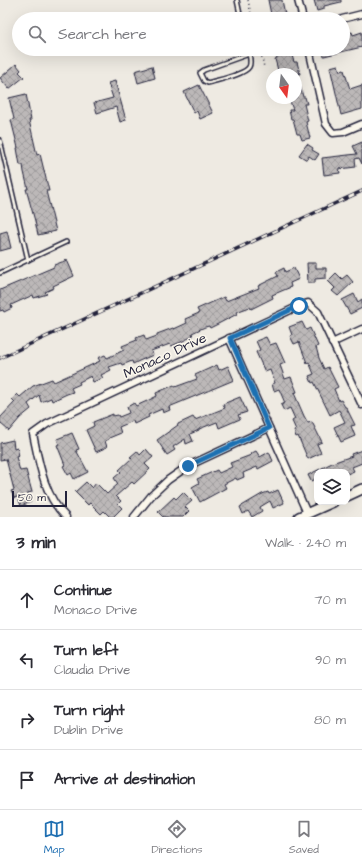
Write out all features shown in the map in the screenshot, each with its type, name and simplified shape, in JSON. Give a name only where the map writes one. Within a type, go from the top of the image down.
[{"type":"street","points":[[298,0],[301,12]]},
{"type":"street","points":[[350,17],[362,14]]},
{"type":"street","points":[[311,56],[326,124],[333,133],[343,132],[362,124]]},
{"type":"street","name":"Monaco Drive","points":[[66,517],[50,496],[43,477],[33,434],[47,424],[308,303],[318,312],[332,343]]},
{"type":"street","points":[[362,329],[332,343],[362,405]]},
{"type":"street","points":[[230,338],[269,428],[303,515],[326,505]]},
{"type":"street","points":[[134,517],[151,496],[168,480],[188,466],[269,428]]},
{"type":"street","points":[[350,495],[362,489]]},
{"type":"lane","points":[[237,0],[240,12]]},
{"type":"lane","points":[[243,56],[204,70],[200,73],[204,81],[208,83],[241,73],[249,67],[251,60],[250,56]]},
{"type":"lane","points":[[0,140],[28,260]]},
{"type":"lane","points":[[0,273],[66,242]]},
{"type":"path","points":[[248,0],[251,12]]},
{"type":"path","points":[[262,56],[264,67]]},
{"type":"building","points":[[268,0],[282,0],[285,12],[271,12]]},
{"type":"building","points":[[314,0],[341,0],[341,2],[324,6],[324,9],[317,11]]},
{"type":"building","points":[[350,32],[352,32],[353,35],[362,32],[362,47],[350,50]]},
{"type":"building","points":[[277,56],[292,56],[294,62],[297,62],[298,68],[277,68],[275,59],[277,58]]},
{"type":"building","points":[[16,64],[21,70],[19,72],[24,77],[9,89],[0,78]]},
{"type":"building","points":[[338,65],[340,71],[344,70],[350,89],[362,85],[362,109],[341,115],[330,67]]},
{"type":"building","points":[[152,66],[155,78],[138,83],[135,71]]},
{"type":"building","points":[[115,81],[126,120],[120,122],[116,107],[97,113],[94,103],[113,98],[108,83]]},
{"type":"building","points":[[199,85],[213,113],[200,119],[197,111],[194,113],[184,92]]},
{"type":"building","points":[[302,93],[307,104],[304,104],[310,138],[302,140],[300,134],[297,134],[289,110],[293,110],[291,104],[302,104]]},
{"type":"building","points":[[26,94],[31,120],[29,120],[37,155],[40,154],[49,191],[46,191],[56,231],[38,235],[26,189],[28,189],[23,165],[20,165],[18,148],[11,120],[14,119],[9,98]]},
{"type":"building","points":[[362,142],[362,164],[359,158],[355,159],[356,167],[339,169],[340,173],[324,175],[322,158],[357,154],[353,146]]},
{"type":"building","points":[[307,144],[313,148],[312,150],[319,154],[315,160],[309,156],[307,160],[299,155]]},
{"type":"building","points":[[7,231],[11,248],[0,251],[0,233]]},
{"type":"building","points":[[67,260],[74,276],[53,286],[54,288],[45,292],[47,294],[34,298],[33,295],[11,305],[12,308],[4,312],[3,310],[0,311],[0,290]]},
{"type":"building","points":[[307,263],[316,263],[316,268],[326,268],[326,278],[315,279],[315,283],[308,283]]},
{"type":"building","points":[[284,268],[285,272],[294,268],[299,279],[290,283],[291,287],[272,295],[273,298],[251,309],[250,307],[236,312],[237,314],[210,328],[209,326],[205,327],[192,333],[193,336],[179,343],[171,346],[170,344],[151,351],[153,355],[133,364],[132,361],[122,365],[121,363],[109,367],[111,370],[101,375],[103,378],[93,382],[91,376],[79,382],[80,384],[71,388],[73,392],[52,401],[51,398],[41,402],[39,395],[28,404],[31,409],[20,418],[9,431],[0,423],[0,418],[15,402],[12,399],[17,394],[20,397],[33,386],[52,379],[54,382],[100,361],[98,358],[105,355],[107,358],[124,350],[122,346],[137,340],[136,338],[144,335],[146,340],[157,336],[157,334],[187,323],[185,319],[199,313],[197,309],[224,297],[226,301],[259,288],[258,286],[278,276],[276,272]]},
{"type":"building","points":[[336,273],[342,279],[347,275],[353,282],[338,296],[332,291],[335,288],[328,281]]},
{"type":"building","points":[[354,294],[358,302],[362,299],[362,308],[350,314],[342,300]]},
{"type":"building","points":[[302,322],[306,330],[310,328],[318,346],[316,347],[324,369],[328,367],[338,387],[334,389],[339,401],[341,400],[346,407],[355,425],[351,426],[355,436],[341,442],[334,427],[345,422],[339,410],[330,415],[314,382],[312,383],[309,376],[314,374],[309,362],[307,363],[299,342],[294,344],[290,336],[292,335],[289,327]]},
{"type":"building","points":[[266,337],[270,345],[276,343],[285,363],[280,365],[285,379],[291,377],[297,392],[294,393],[304,416],[308,423],[312,422],[322,442],[317,444],[321,453],[308,459],[298,436],[296,437],[294,431],[296,430],[292,421],[295,419],[290,408],[284,411],[281,405],[285,403],[279,389],[274,391],[272,384],[275,383],[270,370],[265,372],[256,352],[260,350],[256,341]]},
{"type":"building","points":[[217,365],[219,370],[228,366],[234,380],[169,407],[170,410],[163,413],[162,409],[148,415],[149,417],[134,424],[133,421],[119,427],[121,433],[105,441],[107,447],[96,452],[86,430],[94,426],[93,422],[113,414],[113,416],[118,415],[119,417],[129,413],[127,407],[134,403],[136,406],[157,396],[156,393],[174,385],[175,387],[197,379],[195,375]]},
{"type":"building","points":[[240,397],[247,412],[238,415],[240,419],[219,428],[217,422],[199,429],[190,434],[193,441],[186,444],[185,439],[173,447],[175,450],[167,455],[157,440],[178,424],[193,417],[195,420],[225,408],[223,404]]},
{"type":"building","points":[[72,433],[79,449],[76,450],[88,472],[74,479],[71,473],[68,475],[63,466],[65,465],[57,445],[59,444],[57,439]]},
{"type":"building","points":[[13,440],[14,448],[17,447],[19,456],[16,457],[20,471],[26,470],[32,492],[28,493],[31,502],[21,506],[18,497],[14,498],[11,491],[14,490],[6,459],[0,460],[0,443]]},
{"type":"building","points":[[146,449],[153,457],[145,464],[150,469],[134,484],[132,482],[116,496],[121,501],[118,504],[122,508],[113,517],[110,517],[104,511],[101,514],[90,503],[88,505],[75,492],[86,482],[92,488],[96,483],[107,494],[118,484],[114,478],[121,472],[119,470],[132,458],[130,457],[137,451],[140,455]]},
{"type":"building","points":[[362,450],[362,463],[352,467],[354,471],[350,473],[350,469],[320,469],[352,456],[351,454]]},
{"type":"building","points":[[256,451],[260,457],[269,452],[273,461],[258,469],[257,467],[243,473],[244,477],[237,480],[236,478],[224,484],[226,488],[200,502],[192,487],[199,483],[197,479],[217,470],[219,473],[232,467],[230,463],[251,455],[250,454]]},
{"type":"building","points":[[314,472],[314,480],[311,481],[308,475]]},
{"type":"building","points":[[278,490],[284,503],[273,508],[270,501],[260,507],[262,511],[252,517],[248,511],[243,514],[240,507],[262,494],[268,492],[269,494]]},
{"type":"building","points":[[183,492],[192,501],[185,507],[189,511],[183,517],[163,517],[158,512],[174,497],[176,499]]},
{"type":"railway","points":[[0,358],[362,191]]},
{"type":"route","points":[[188,466],[269,428],[230,338],[299,306]]}]
